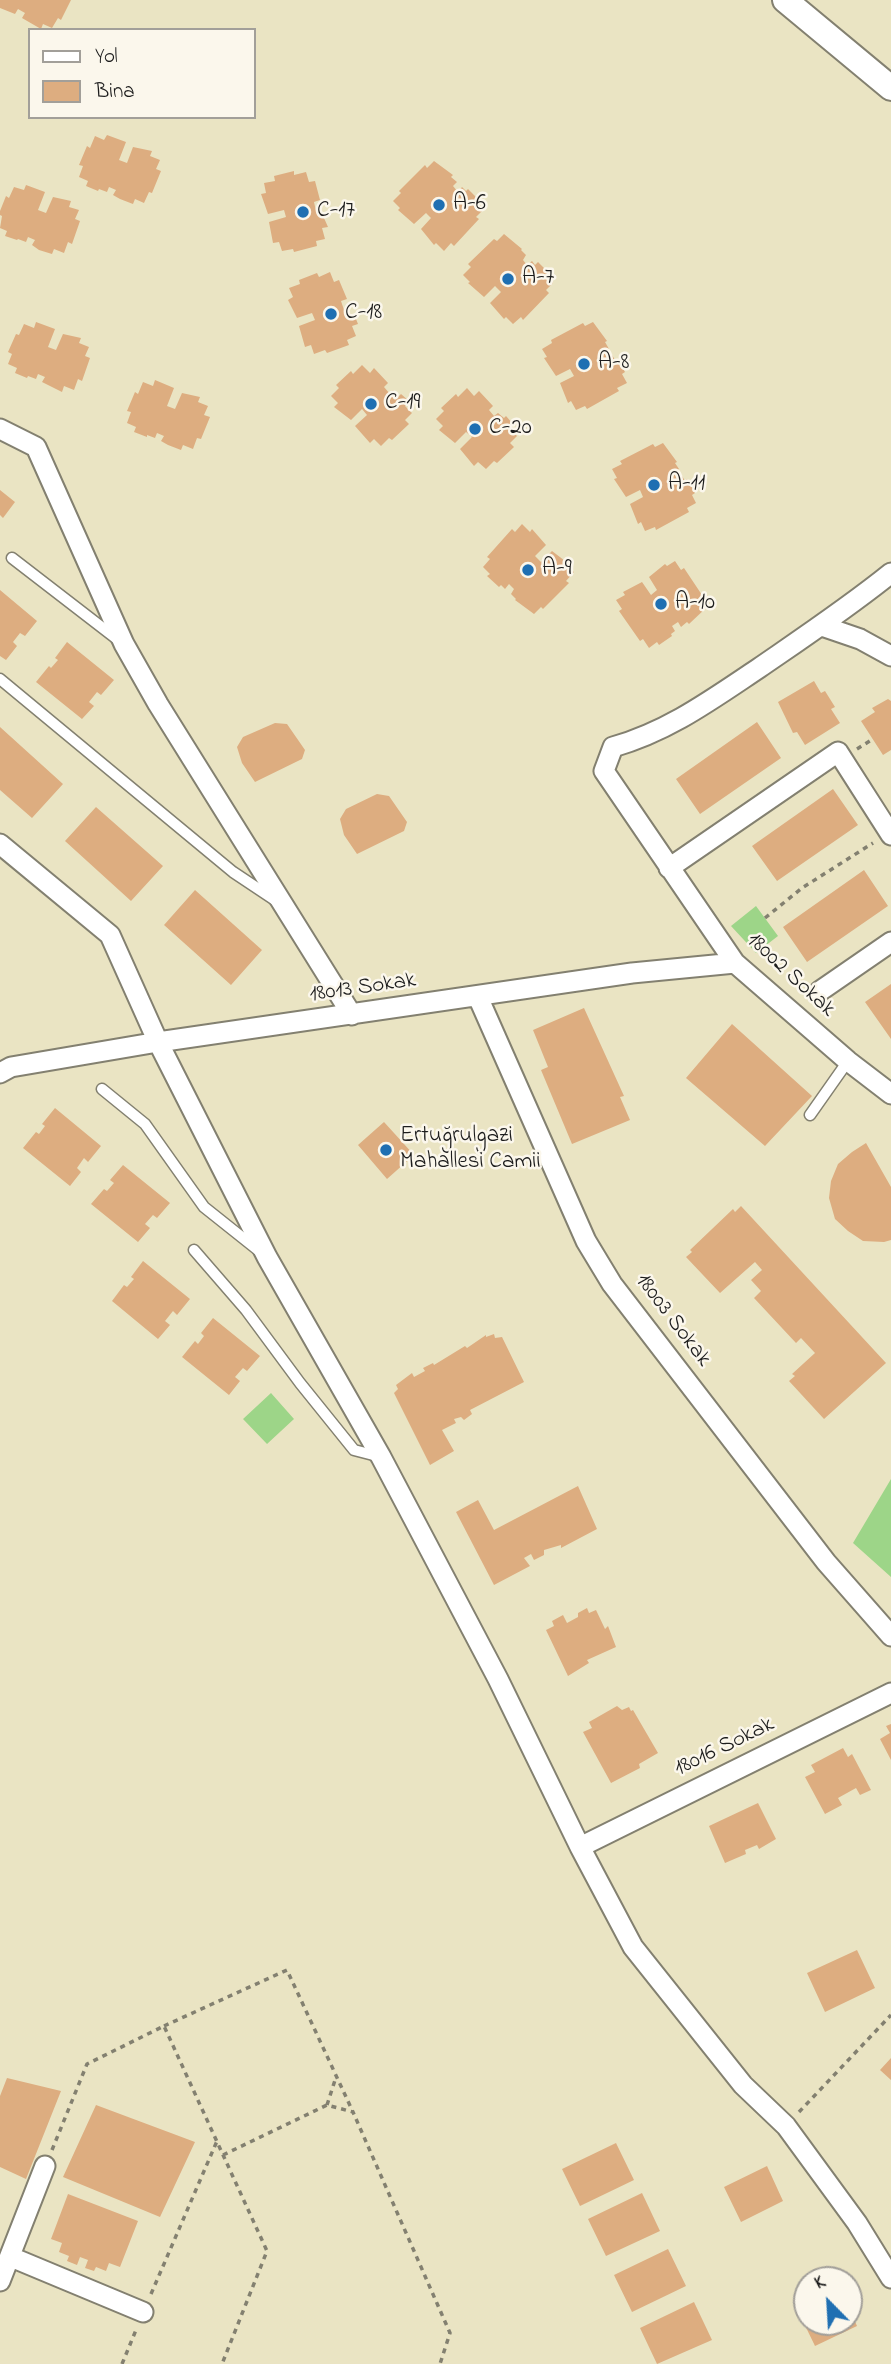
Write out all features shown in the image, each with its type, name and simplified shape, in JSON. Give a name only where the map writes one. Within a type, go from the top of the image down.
[{"type":"street","points":[[785,0],[891,88]]},
{"type":"street","points":[[0,429],[36,447],[124,644],[158,704],[352,1015]]},
{"type":"street","points":[[822,626],[891,573]]},
{"type":"street","points":[[822,626],[860,639],[891,656]]},
{"type":"street","name":"18002 Sokak","points":[[822,626],[682,720],[613,747],[604,771],[735,963],[848,1061],[887,1086]]},
{"type":"street","points":[[669,868],[838,752],[891,834]]},
{"type":"street","points":[[0,844],[110,934],[158,1042],[267,1257],[381,1457],[498,1679],[580,1847],[633,1947],[743,2085],[786,2126],[857,2223],[891,2278]]},
{"type":"street","points":[[820,991],[891,942]]},
{"type":"street","name":"18013 Sokak","points":[[0,1073],[11,1067],[158,1042],[632,973],[735,963]]},
{"type":"street","name":"18003 Sokak","points":[[478,997],[586,1241],[612,1284],[825,1562],[891,1636]]},
{"type":"street","name":"18016 Sokak","points":[[580,1847],[891,1693]]},
{"type":"street","points":[[0,2281],[45,2166]]},
{"type":"street","points":[[11,2257],[143,2312]]},
{"type":"lane","points":[[12,558],[124,644]]},
{"type":"lane","points":[[0,679],[233,872],[282,904]]},
{"type":"lane","points":[[810,1115],[848,1061]]},
{"type":"lane","points":[[102,1089],[145,1124],[204,1207],[267,1257]]},
{"type":"lane","points":[[194,1250],[246,1310],[354,1450],[381,1457]]},
{"type":"path","points":[[765,918],[802,888],[844,860],[891,834]]},
{"type":"path","points":[[45,2166],[87,2064],[288,1970],[450,2333],[440,2364]]},
{"type":"path","points":[[786,2126],[891,2015]]},
{"type":"path","points":[[164,2026],[267,2251],[222,2364]]},
{"type":"path","points":[[327,2105],[337,2077]]},
{"type":"path","points":[[223,2155],[327,2105],[352,2112]]},
{"type":"path","points":[[122,2364],[217,2141]]},
{"type":"green space","points":[[756,906],[778,936],[756,953],[731,926]]},
{"type":"green space","points":[[271,1393],[294,1419],[267,1444],[243,1419]]},
{"type":"green space","points":[[891,1479],[891,1577],[853,1543]]},
{"type":"building","points":[[0,0],[71,0],[61,20],[58,18],[52,28],[43,24],[39,28],[22,18],[25,13],[18,9],[15,14],[0,8]]},
{"type":"building","points":[[107,135],[126,142],[119,160],[127,163],[133,147],[152,151],[150,156],[160,160],[156,169],[161,171],[152,193],[149,192],[144,203],[135,199],[133,204],[120,199],[113,195],[116,190],[109,187],[107,192],[98,191],[86,186],[88,181],[79,177],[83,166],[79,165],[87,146],[90,148],[95,136],[104,140]]},
{"type":"building","name":"A-6","points":[[434,161],[453,175],[451,177],[457,182],[453,186],[458,192],[462,187],[466,191],[468,189],[484,209],[476,217],[479,219],[454,246],[451,243],[444,251],[436,243],[434,245],[421,229],[431,218],[426,213],[414,224],[398,210],[400,208],[393,201],[401,193],[399,191],[425,165],[427,168]]},
{"type":"building","name":"C-17","points":[[294,171],[294,175],[306,172],[309,182],[315,181],[320,200],[314,202],[316,211],[320,209],[328,227],[322,228],[325,239],[316,241],[317,246],[294,252],[293,249],[282,251],[279,242],[273,243],[269,222],[286,217],[284,210],[268,214],[261,194],[266,193],[264,183],[275,181],[274,176]]},
{"type":"building","points":[[26,185],[45,192],[38,210],[46,213],[53,197],[71,201],[69,207],[79,210],[75,219],[80,221],[72,244],[68,242],[64,253],[54,249],[52,254],[39,250],[32,245],[35,240],[28,237],[26,242],[5,236],[7,231],[0,228],[0,211],[6,196],[9,198],[14,187],[24,190]]},
{"type":"building","name":"A-7","points":[[504,234],[522,249],[526,255],[523,260],[527,265],[532,261],[535,265],[538,262],[549,273],[547,276],[553,283],[546,290],[549,293],[523,320],[521,317],[513,324],[506,317],[504,319],[490,303],[501,292],[495,286],[484,297],[463,275],[471,267],[468,264],[494,239],[497,241]]},
{"type":"building","name":"C-18","points":[[330,272],[334,282],[339,280],[347,299],[341,301],[344,310],[348,308],[351,315],[354,314],[358,324],[352,326],[356,336],[347,340],[349,345],[327,353],[325,350],[314,354],[311,345],[305,347],[299,326],[315,320],[312,313],[297,318],[288,300],[293,297],[289,288],[300,284],[299,280],[317,273],[319,277]]},
{"type":"building","points":[[36,322],[55,329],[48,347],[56,350],[63,334],[81,338],[79,343],[89,347],[85,356],[90,358],[82,381],[78,379],[74,390],[64,386],[62,392],[42,382],[45,377],[38,374],[36,379],[27,378],[15,373],[17,368],[8,364],[12,354],[8,352],[16,334],[19,335],[24,324],[34,328]]},
{"type":"building","name":"A-8","points":[[593,322],[607,341],[605,342],[609,349],[604,352],[607,358],[612,355],[615,360],[618,359],[627,383],[617,388],[619,391],[587,409],[585,406],[576,410],[571,401],[568,403],[560,383],[574,376],[570,369],[556,376],[544,358],[547,357],[542,349],[552,343],[551,340],[583,323],[585,326]]},
{"type":"building","name":"C-19","points":[[362,365],[370,373],[374,368],[388,383],[384,387],[390,394],[393,390],[409,401],[405,406],[412,413],[405,420],[409,424],[381,446],[374,439],[370,443],[355,426],[367,415],[362,409],[351,420],[334,407],[338,403],[331,396],[339,388],[336,385]]},
{"type":"building","points":[[155,380],[174,388],[167,406],[175,409],[182,393],[200,397],[198,402],[208,406],[204,415],[210,417],[201,439],[197,438],[193,449],[183,445],[181,450],[168,445],[161,441],[164,436],[157,433],[155,438],[134,432],[136,427],[127,423],[131,412],[127,411],[135,392],[138,394],[143,382],[153,386]]},
{"type":"building","name":"C-20","points":[[467,388],[474,396],[479,391],[493,406],[489,410],[494,416],[498,413],[504,418],[506,416],[513,424],[509,428],[517,436],[510,443],[514,447],[486,469],[478,462],[474,466],[460,449],[472,437],[466,432],[455,443],[439,430],[443,426],[436,419],[444,411],[441,408]]},
{"type":"building","name":"A-11","points":[[663,443],[677,462],[675,463],[679,469],[674,473],[677,479],[682,476],[685,481],[687,479],[695,493],[692,495],[696,503],[687,508],[689,512],[656,530],[655,527],[645,531],[641,522],[638,524],[630,504],[643,497],[640,490],[626,497],[614,479],[617,478],[612,469],[622,464],[620,461],[653,444],[655,447]]},
{"type":"building","points":[[0,490],[15,502],[3,518],[0,515]]},
{"type":"building","name":"A-9","points":[[522,524],[530,532],[532,529],[546,545],[535,556],[541,562],[552,551],[569,564],[567,566],[574,572],[566,581],[569,583],[543,609],[541,607],[534,614],[515,600],[511,594],[514,589],[509,584],[505,589],[501,585],[499,587],[487,576],[490,574],[483,567],[490,559],[487,557],[512,529],[515,532]]},
{"type":"building","name":"A-10","points":[[675,561],[681,570],[684,568],[704,598],[701,601],[706,608],[689,624],[687,622],[681,627],[678,622],[672,626],[675,631],[672,636],[649,648],[643,639],[640,641],[619,611],[622,609],[616,600],[625,595],[623,592],[642,582],[651,595],[657,590],[649,577],[665,564],[667,566]]},
{"type":"building","points":[[0,590],[37,621],[25,636],[20,633],[13,642],[17,646],[6,660],[0,656]]},
{"type":"building","points":[[67,642],[114,680],[101,695],[97,692],[89,702],[94,706],[82,719],[36,682],[49,666],[51,668],[58,660],[55,658]]},
{"type":"building","points":[[814,681],[821,693],[825,691],[835,707],[831,709],[840,723],[805,745],[797,732],[793,733],[778,702]]},
{"type":"building","points":[[888,699],[891,701],[891,750],[883,755],[861,721],[875,712],[872,708]]},
{"type":"building","points":[[757,722],[781,758],[700,814],[676,779]]},
{"type":"building","points":[[275,723],[287,724],[305,750],[302,759],[255,782],[242,763],[237,747],[243,737]]},
{"type":"building","points":[[0,727],[63,784],[32,818],[0,790]]},
{"type":"building","points":[[833,789],[858,825],[777,881],[752,846]]},
{"type":"building","points":[[377,794],[389,796],[407,822],[404,831],[357,854],[344,835],[340,819],[346,809]]},
{"type":"building","points":[[96,807],[163,866],[131,901],[65,841]]},
{"type":"building","points":[[864,870],[888,906],[807,962],[783,927]]},
{"type":"building","points":[[195,890],[262,950],[231,985],[164,925]]},
{"type":"building","points":[[891,984],[891,1039],[865,1002]]},
{"type":"building","points":[[584,1008],[624,1096],[620,1097],[630,1120],[572,1144],[541,1070],[548,1067],[533,1030]]},
{"type":"building","points":[[732,1024],[812,1096],[765,1146],[686,1078]]},
{"type":"building","points":[[55,1108],[101,1146],[88,1162],[84,1158],[77,1168],[81,1172],[70,1186],[23,1148],[36,1132],[39,1134],[45,1126],[42,1124]]},
{"type":"building","name":"Ertuğrulgazi Mahallesi Camii","points":[[384,1122],[414,1155],[387,1179],[358,1145]]},
{"type":"building","points":[[866,1143],[891,1187],[891,1240],[884,1242],[863,1241],[848,1231],[835,1219],[829,1198],[831,1181],[838,1164]]},
{"type":"building","points":[[123,1165],[170,1203],[157,1218],[153,1215],[145,1224],[150,1228],[138,1242],[91,1204],[104,1189],[107,1191],[114,1183],[110,1180]]},
{"type":"building","points":[[741,1206],[886,1363],[824,1419],[789,1381],[795,1376],[792,1374],[815,1353],[801,1338],[796,1343],[754,1298],[761,1291],[751,1280],[762,1270],[755,1262],[720,1293],[686,1257],[733,1209],[735,1212]]},
{"type":"building","points":[[143,1261],[190,1299],[177,1315],[173,1311],[165,1321],[170,1325],[158,1339],[112,1301],[124,1285],[127,1287],[134,1279],[131,1277]]},
{"type":"building","points":[[213,1318],[260,1356],[247,1371],[243,1368],[235,1377],[240,1381],[229,1395],[182,1357],[195,1341],[198,1344],[204,1336],[201,1333]]},
{"type":"building","points":[[494,1334],[495,1338],[502,1337],[524,1382],[470,1410],[472,1414],[464,1420],[461,1417],[454,1419],[456,1423],[442,1430],[454,1451],[430,1465],[394,1393],[398,1389],[396,1385],[412,1373],[414,1377],[425,1371],[423,1368],[433,1363],[434,1365],[465,1346],[467,1348],[486,1335]]},
{"type":"building","points":[[578,1486],[597,1529],[561,1548],[561,1545],[544,1550],[544,1555],[534,1560],[531,1554],[524,1558],[530,1566],[494,1585],[456,1512],[478,1500],[494,1530]]},
{"type":"building","points":[[587,1608],[589,1613],[596,1610],[605,1629],[608,1626],[616,1647],[587,1660],[589,1663],[568,1676],[546,1630],[554,1626],[552,1621],[563,1615],[567,1623]]},
{"type":"building","points":[[617,1706],[622,1710],[629,1707],[633,1710],[658,1753],[639,1764],[640,1768],[611,1783],[583,1732],[592,1728],[589,1722]]},
{"type":"building","points":[[891,1724],[891,1760],[880,1739],[890,1733],[886,1726]]},
{"type":"building","points":[[843,1748],[848,1757],[852,1754],[871,1790],[860,1795],[856,1788],[838,1798],[842,1805],[825,1814],[805,1777],[815,1772],[811,1765]]},
{"type":"building","points":[[758,1803],[776,1839],[759,1849],[757,1845],[745,1850],[746,1854],[725,1863],[709,1826]]},
{"type":"building","points":[[857,1950],[875,1988],[825,2012],[807,1973]]},
{"type":"building","points":[[891,2058],[891,2080],[880,2070]]},
{"type":"building","points":[[7,2078],[61,2091],[26,2179],[0,2167],[0,2096]]},
{"type":"building","points":[[96,2105],[195,2142],[160,2217],[63,2177]]},
{"type":"building","points":[[616,2143],[634,2180],[580,2206],[562,2169]]},
{"type":"building","points":[[767,2166],[783,2201],[741,2222],[724,2187]]},
{"type":"building","points":[[642,2193],[660,2231],[606,2256],[588,2219]]},
{"type":"building","points":[[68,2194],[138,2221],[120,2267],[109,2263],[106,2271],[96,2267],[94,2271],[85,2268],[88,2260],[80,2257],[77,2265],[67,2261],[69,2256],[59,2252],[62,2243],[51,2239]]},
{"type":"building","points":[[668,2249],[686,2286],[632,2312],[614,2275]]},
{"type":"building","points":[[694,2302],[712,2340],[657,2364],[640,2328]]},
{"type":"building","points":[[810,2336],[836,2336],[815,2346]]},
{"type":"place","name":"A-6","points":[[439,205]]},
{"type":"place","name":"C-17","points":[[303,212]]},
{"type":"place","name":"A-7","points":[[508,279]]},
{"type":"place","name":"C-18","points":[[331,314]]},
{"type":"place","name":"A-8","points":[[584,364]]},
{"type":"place","name":"C-19","points":[[371,404]]},
{"type":"place","name":"C-20","points":[[475,429]]},
{"type":"place","name":"A-11","points":[[654,485]]},
{"type":"place","name":"A-9","points":[[528,570]]},
{"type":"place","name":"A-10","points":[[661,604]]},
{"type":"place","name":"Ertuğrulgazi Mahallesi Camii","points":[[386,1150]]}]
